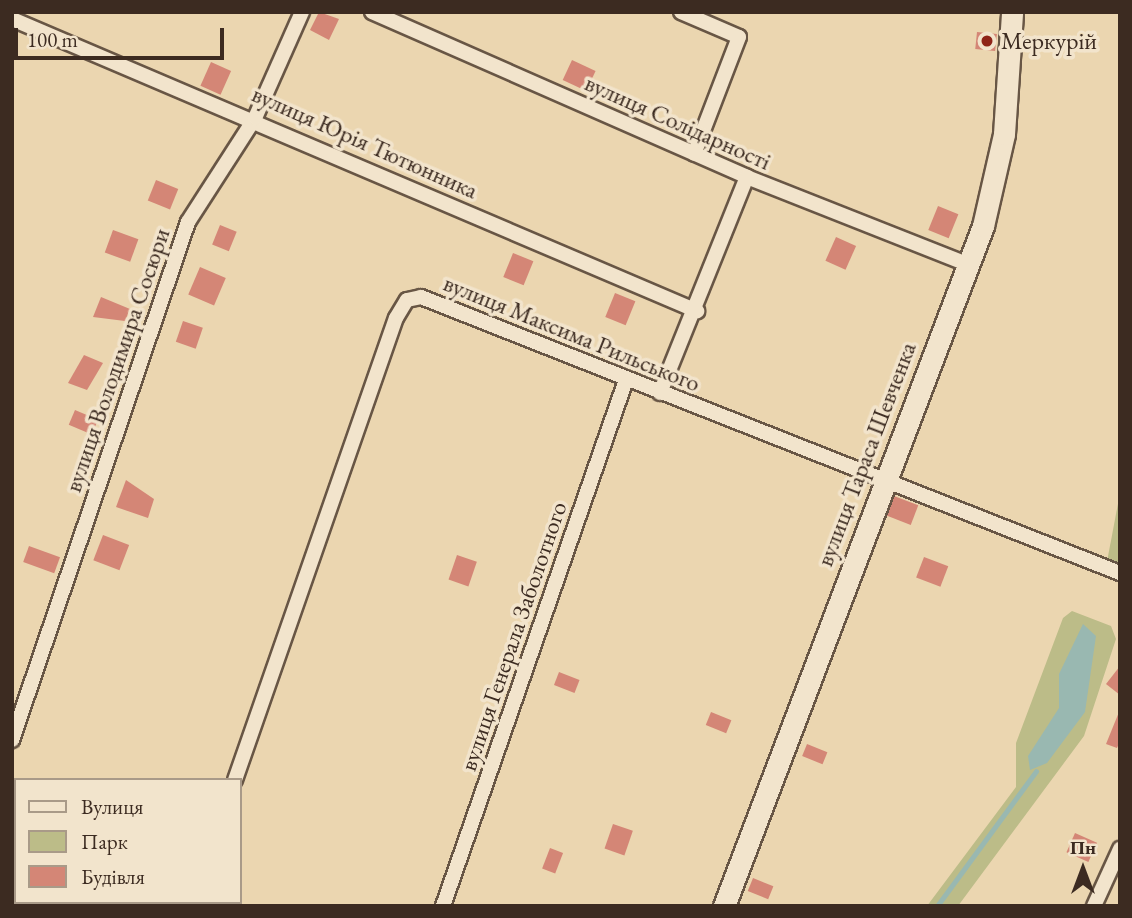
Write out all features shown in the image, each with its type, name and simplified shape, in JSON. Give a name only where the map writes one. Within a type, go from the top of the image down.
[{"type":"street","name":"вулиця Володимира Сосюри","points":[[12,740],[188,222],[255,118],[302,12]]},
{"type":"street","name":"вулиця Солідарності","points":[[372,12],[747,177],[970,265]]},
{"type":"street","points":[[681,12],[738,37],[694,154]]},
{"type":"street","name":"вулиця Тараса Шевченка","points":[[724,906],[884,477],[970,265],[1004,134],[1012,12]]},
{"type":"street","name":"вулиця Юрія Тютюнника","points":[[12,19],[255,118],[696,312]]},
{"type":"street","points":[[660,393],[696,312],[747,177]]},
{"type":"street","name":"вулиця Максима Рильського","points":[[236,778],[407,300],[421,297],[626,380],[884,477],[1120,573]]},
{"type":"street","name":"вулиця Генерала Заболотного","points":[[443,906],[626,380]]},
{"type":"street","points":[[1094,906],[1120,849]]},
{"type":"green space","points":[[1120,493],[1120,573],[1106,567]]},
{"type":"green space","points":[[1072,611],[1111,626],[1116,639],[1084,736],[958,906],[927,906],[1016,787],[1016,743],[1063,618]]},
{"type":"water","points":[[1083,624],[1096,636],[1085,712],[1047,763],[1030,770],[1028,756],[1059,708],[1059,674]]},
{"type":"building","points":[[319,12],[339,19],[329,40],[310,30]]},
{"type":"building","name":"Меркурій","points":[[977,32],[997,34],[995,51],[975,49]]},
{"type":"building","points":[[572,60],[596,71],[586,91],[563,80]]},
{"type":"building","points":[[211,62],[231,71],[221,95],[200,86]]},
{"type":"building","points":[[156,180],[178,189],[170,209],[148,200]]},
{"type":"building","points":[[938,206],[958,214],[949,238],[928,230]]},
{"type":"building","points":[[220,225],[237,232],[229,251],[212,244]]},
{"type":"building","points":[[113,230],[138,239],[130,262],[105,253]]},
{"type":"building","points":[[836,237],[856,246],[846,270],[825,261]]},
{"type":"building","points":[[513,253],[533,261],[524,285],[503,277]]},
{"type":"building","points":[[200,267],[226,278],[214,306],[188,295]]},
{"type":"building","points":[[615,293],[635,301],[626,325],[605,317]]},
{"type":"building","points":[[101,297],[130,309],[125,321],[93,317]]},
{"type":"building","points":[[183,321],[203,328],[196,349],[176,342]]},
{"type":"building","points":[[84,355],[103,363],[87,390],[68,383]]},
{"type":"building","points":[[75,410],[98,420],[92,434],[69,425]]},
{"type":"building","points":[[126,480],[154,499],[148,518],[116,507]]},
{"type":"building","points":[[894,496],[918,505],[911,525],[886,516]]},
{"type":"building","points":[[103,535],[129,545],[119,570],[93,560]]},
{"type":"building","points":[[29,546],[60,557],[54,573],[23,562]]},
{"type":"building","points":[[457,555],[477,562],[468,586],[449,580]]},
{"type":"building","points":[[924,557],[948,566],[940,587],[916,578]]},
{"type":"building","points":[[1120,666],[1120,695],[1106,684]]},
{"type":"building","points":[[559,672],[580,680],[575,693],[554,685]]},
{"type":"building","points":[[711,712],[731,720],[726,733],[706,725]]},
{"type":"building","points":[[1119,712],[1120,741],[1117,748],[1106,744]]},
{"type":"building","points":[[807,744],[827,752],[823,764],[802,756]]},
{"type":"building","points":[[613,824],[633,831],[624,855],[605,849]]},
{"type":"building","points":[[1075,833],[1097,843],[1088,862],[1066,852]]},
{"type":"building","points":[[550,848],[563,853],[555,874],[542,869]]},
{"type":"building","points":[[753,878],[773,886],[768,899],[748,891]]},
{"type":"waterway","points":[[937,906],[1036,771]]},
{"type":"place","name":"Меркурій","points":[[987,41]]}]
